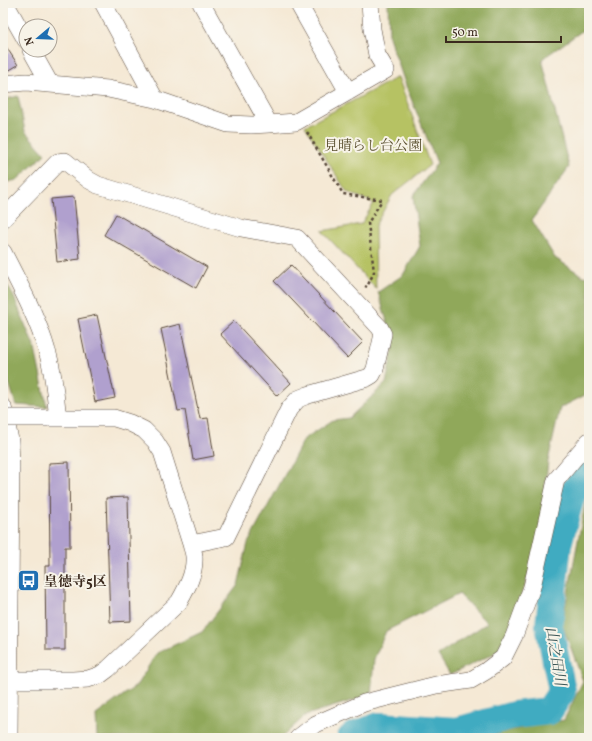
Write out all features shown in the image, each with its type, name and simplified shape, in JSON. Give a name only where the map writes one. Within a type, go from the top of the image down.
[{"type":"street","points":[[5,3],[18,26]]},
{"type":"street","points":[[103,3],[155,99]]},
{"type":"street","points":[[201,3],[269,124]]},
{"type":"street","points":[[298,3],[348,92]]},
{"type":"street","points":[[358,3],[372,29]]},
{"type":"street","points":[[3,84],[26,82],[108,89],[155,99],[228,124],[251,125],[296,122],[386,70],[377,55],[372,29],[370,3]]},
{"type":"street","points":[[35,58],[50,84]]},
{"type":"street","points":[[3,219],[58,162],[65,161],[89,180],[98,185],[241,228],[297,238],[380,328],[383,334],[375,369],[372,375],[367,378],[298,399],[289,409],[226,537],[191,544]]},
{"type":"street","points":[[3,252],[33,313],[48,351],[52,370],[53,418]]},
{"type":"street","points":[[3,407],[10,440],[11,465],[9,738]]},
{"type":"street","points":[[3,418],[114,418],[130,423],[144,430],[155,440],[162,452],[194,557],[192,574],[186,590],[179,602],[100,675],[88,679],[73,680],[9,680]]},
{"type":"street","points":[[298,738],[316,724],[364,703],[436,685],[471,680],[486,672],[503,658],[514,636],[532,587],[556,480],[589,441]]},
{"type":"path","points":[[300,120],[343,194],[382,200],[368,223],[374,272],[367,287],[361,282]]},
{"type":"green space","points":[[388,3],[589,3],[589,26],[542,59],[569,167],[532,220],[555,258],[583,276],[589,277],[589,393],[560,408],[548,461],[539,545],[503,649],[450,675],[438,655],[487,623],[459,594],[386,631],[374,659],[371,695],[306,715],[281,738],[97,738],[96,715],[136,686],[157,653],[202,632],[238,585],[248,543],[304,439],[333,420],[349,418],[386,383],[394,344],[378,292],[403,275],[420,246],[413,196],[437,163],[406,86],[389,37]]},
{"type":"green space","name":"見晴らし台公園","points":[[398,77],[430,165],[392,195],[375,226],[376,289],[322,231],[361,224],[374,203],[347,192],[305,126]]},
{"type":"green space","points":[[18,96],[25,131],[45,154],[17,180],[3,183],[3,100]]},
{"type":"green space","points":[[3,277],[14,297],[35,349],[47,407],[16,405],[3,364]]},
{"type":"green space","points":[[589,495],[589,738],[483,738],[511,730],[564,720],[583,681],[562,624],[586,499]]},
{"type":"building","points":[[3,42],[18,65],[3,74]]},
{"type":"building","points":[[74,197],[80,259],[57,262],[51,199]]},
{"type":"building","points":[[116,214],[207,267],[196,288],[104,235]]},
{"type":"building","points":[[291,265],[363,342],[347,358],[274,281]]},
{"type":"building","points":[[97,315],[115,398],[95,402],[78,319]]},
{"type":"building","points":[[234,321],[291,383],[277,396],[220,334]]},
{"type":"building","points":[[180,324],[200,419],[208,418],[214,456],[193,460],[185,410],[178,411],[161,329]]},
{"type":"building","points":[[69,462],[70,547],[65,547],[65,650],[46,650],[45,566],[50,566],[49,463]]},
{"type":"building","points":[[128,497],[131,621],[110,622],[106,498]]},
{"type":"waterway","name":"山之田川","points":[[351,738],[379,726],[457,731],[514,715],[549,711],[562,691],[549,625],[558,544],[572,493],[589,474]]},
{"type":"place","name":"皇徳寺5区","points":[[29,581]]}]
